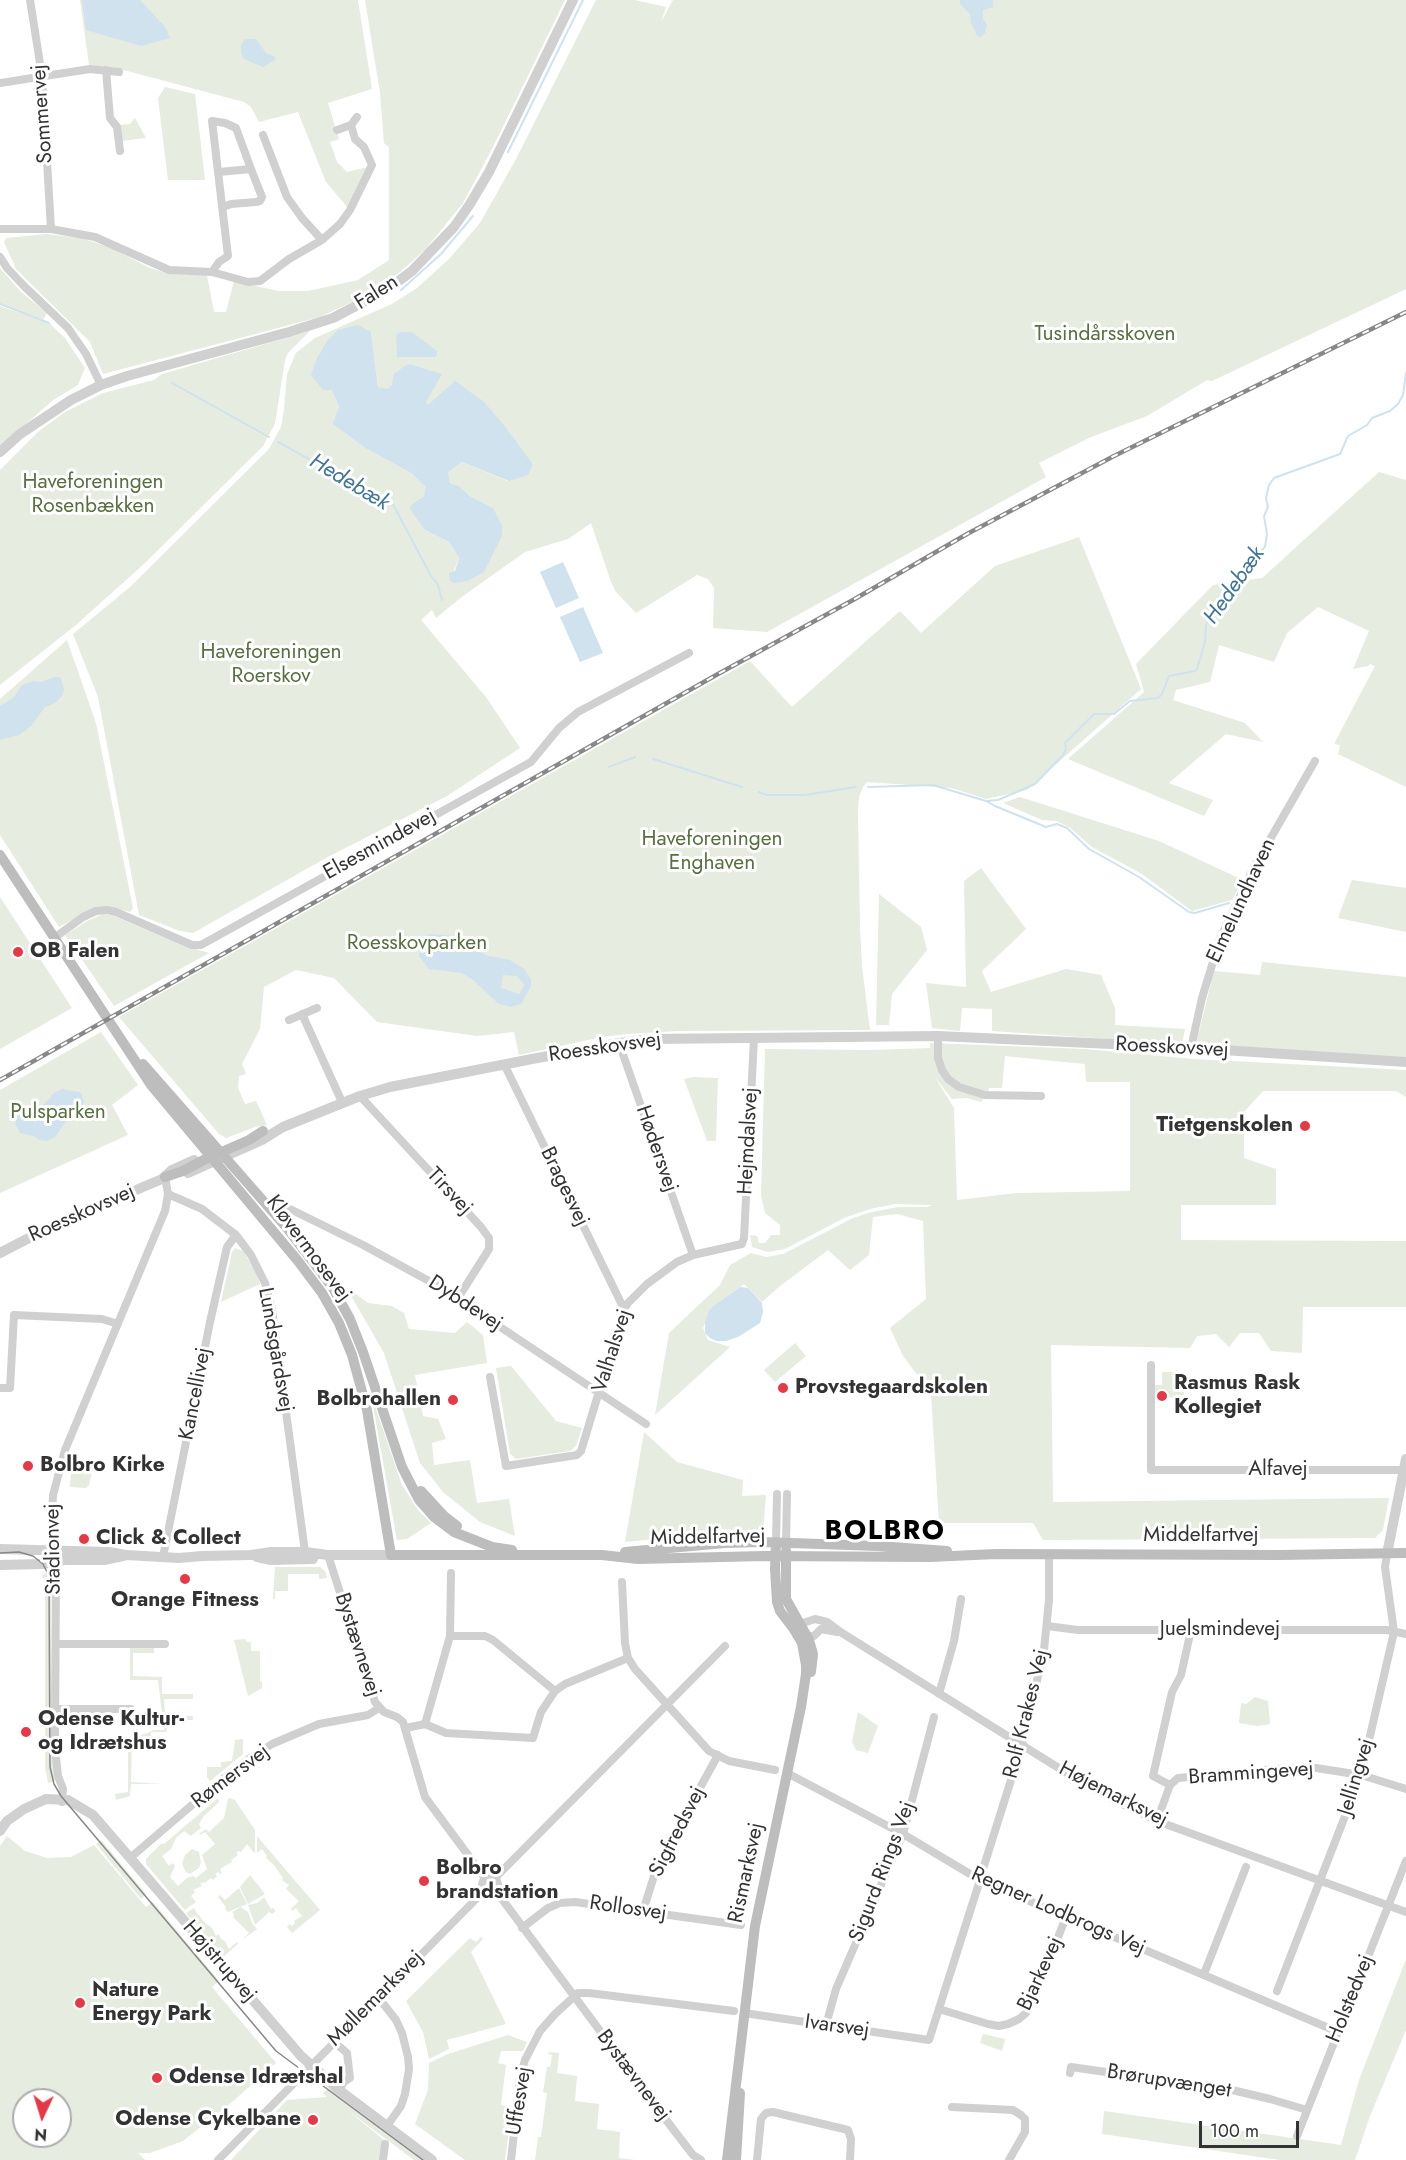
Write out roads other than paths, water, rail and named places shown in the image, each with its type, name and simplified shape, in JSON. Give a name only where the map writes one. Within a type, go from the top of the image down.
[{"type":"main road","name":"Kløvermosevej","points":[[0,855],[166,1106],[184,1118],[216,1155],[271,1209],[333,1288],[363,1352],[408,1482],[419,1500],[434,1517],[454,1532],[477,1542],[509,1550],[564,1555]]},
{"type":"main road","name":"Kløvermosevej","points":[[120,1039],[216,1155],[298,1261],[322,1293],[339,1323],[352,1355],[367,1410],[391,1556]]},
{"type":"main road","name":"Middelfartvej","points":[[602,1555],[725,1543],[780,1551],[930,1557],[996,1554]]},
{"type":"main road","name":"Middelfartvej","points":[[391,1556],[691,1557],[878,1545],[996,1554],[1049,1555],[1406,1553]]},
{"type":"main road","points":[[638,1558],[654,1563],[780,1551]]},
{"type":"main road","name":"Rismarksvej","points":[[736,2160],[741,2048],[739,2012],[801,1707],[813,1665],[813,1654],[786,1599],[780,1551]]},
{"type":"main road","name":"Rismarksvej","points":[[729,2160],[731,2121],[741,2048]]},
{"type":"street","name":"Sommervej","points":[[30,0],[42,76],[51,229]]},
{"type":"street","name":"Falen","points":[[0,452],[20,434],[71,399],[101,385],[333,318],[388,288],[412,270],[454,227],[470,204],[489,172],[573,0]]},
{"type":"street","points":[[0,83],[90,69],[119,72]]},
{"type":"street","points":[[105,70],[110,118],[117,128],[120,151]]},
{"type":"street","points":[[337,130],[351,125],[357,117]]},
{"type":"street","points":[[212,272],[219,262],[228,256],[212,121],[236,128],[262,197],[260,201],[223,207]]},
{"type":"street","points":[[0,229],[51,229],[95,237],[170,270],[212,272],[248,282],[260,281],[289,259],[322,240],[340,224],[350,210],[372,165],[364,147],[355,139],[351,125]]},
{"type":"street","points":[[263,135],[287,197],[322,240]]},
{"type":"street","points":[[219,172],[251,169]]},
{"type":"street","points":[[0,256],[7,268],[68,328],[86,354],[101,385]]},
{"type":"street","name":"Falen","points":[[0,459],[44,418]]},
{"type":"street","name":"Elsesmindevej","points":[[54,938],[96,911],[107,910],[192,945],[201,945],[531,762],[559,728],[578,712],[689,653]]},
{"type":"street","name":"Elmelundhaven","points":[[1191,1048],[1202,998],[1220,939],[1253,869],[1315,761]]},
{"type":"street","points":[[289,1020],[317,1008]]},
{"type":"street","points":[[302,1014],[342,1102]]},
{"type":"street","points":[[938,1036],[938,1058],[942,1070],[948,1079],[959,1087],[985,1095],[1041,1096]]},
{"type":"street","name":"Roesskovsvej","points":[[216,1155],[262,1140],[283,1127],[342,1102],[390,1087],[619,1043],[652,1039],[938,1036],[1191,1048],[1406,1062]]},
{"type":"street","name":"Hejmdalsvej","points":[[742,1244],[754,1038]]},
{"type":"street","name":"Hødersvej","points":[[619,1043],[693,1255]]},
{"type":"street","name":"Bragesvej","points":[[504,1065],[624,1309]]},
{"type":"street","name":"Tirsvej","points":[[360,1096],[482,1227],[489,1238],[489,1249],[458,1298]]},
{"type":"street","name":"Roesskovsvej","points":[[0,1253],[56,1225],[165,1177],[183,1175],[263,1131],[283,1127]]},
{"type":"street","name":"Stadionvej","points":[[63,1802],[63,1789],[58,1776],[56,1760],[52,1500],[58,1469],[165,1211],[168,1194],[165,1177]]},
{"type":"street","name":"Lundsgårdsvej","points":[[168,1194],[202,1209],[236,1235],[251,1255],[266,1283],[272,1309],[305,1552]]},
{"type":"street","name":"Dybdevej","points":[[276,1198],[286,1207],[406,1267],[458,1298],[646,1424]]},
{"type":"street","name":"Kancellivej","points":[[161,1556],[227,1247],[236,1235]]},
{"type":"street","name":"Valhalsvej","points":[[490,1377],[506,1466],[577,1455],[581,1451],[624,1309],[634,1295],[677,1262],[693,1255],[742,1244]]},
{"type":"street","points":[[0,1388],[10,1388],[14,1315],[102,1319],[118,1324]]},
{"type":"street","name":"Alfavej","points":[[1151,1365],[1151,1470],[1405,1464]]},
{"type":"street","points":[[1387,1554],[1405,1464]]},
{"type":"street","name":"Middelfartvej","points":[[777,1494],[780,1551]]},
{"type":"street","name":"Middelfartvej","points":[[780,1551],[787,1494]]},
{"type":"street","name":"Middelfartvej","points":[[0,1549],[161,1556],[182,1552],[202,1556],[305,1552],[328,1555],[391,1556]]},
{"type":"street","name":"Jellingvej","points":[[1277,1991],[1361,1775],[1394,1632],[1385,1568],[1387,1554]]},
{"type":"street","name":"Middelfartvej","points":[[0,1565],[104,1560],[126,1555]]},
{"type":"street","name":"Middelfartvej","points":[[251,1555],[271,1560],[320,1559],[328,1555]]},
{"type":"street","name":"Bystævnevej","points":[[328,1555],[379,1708],[397,1717],[406,1728]]},
{"type":"street","name":"Rolf Krakes Vej","points":[[983,1869],[1022,1745],[1044,1650],[1049,1555]]},
{"type":"street","points":[[425,1724],[450,1636],[451,1573]]},
{"type":"street","points":[[622,1581],[628,1658],[667,1706],[709,1750],[729,1761],[775,1770]]},
{"type":"street","points":[[939,1694],[954,1641],[961,1599]]},
{"type":"street","name":"Højemarksvej","points":[[800,1631],[808,1620],[821,1619],[1086,1785],[1157,1821],[1406,1912]]},
{"type":"street","name":"Juelsmindevej","points":[[1047,1626],[1078,1630],[1344,1629],[1394,1632]]},
{"type":"street","points":[[800,1631],[814,1636],[821,1629],[842,1633]]},
{"type":"street","points":[[1170,1785],[1153,1776],[1172,1692],[1181,1675],[1191,1630]]},
{"type":"street","points":[[1394,1632],[1406,1634]]},
{"type":"street","points":[[450,1636],[485,1636],[493,1640],[555,1691]]},
{"type":"street","points":[[56,1644],[165,1644]]},
{"type":"street","points":[[495,1878],[725,1646]]},
{"type":"street","points":[[484,1878],[425,1797],[406,1728],[425,1724],[446,1732],[533,1738],[541,1712],[555,1691],[565,1684],[628,1658]]},
{"type":"street","name":"Rømersvej","points":[[130,1858],[206,1793],[250,1758],[272,1744],[320,1724],[368,1715],[379,1708]]},
{"type":"street","points":[[55,1709],[131,1709]]},
{"type":"street","name":"Sigurd Rings Vej","points":[[826,2025],[836,1989],[903,1834],[934,1716]]},
{"type":"street","name":"Sigfredsvej","points":[[643,1911],[654,1876],[667,1848],[718,1755]]},
{"type":"street","name":"Brammingevej","points":[[1157,1821],[1170,1785],[1178,1778],[1288,1768],[1316,1768],[1361,1775],[1406,1790]]},
{"type":"street","name":"Regner Lodbrogs Vej","points":[[787,1773],[903,1834],[980,1880],[1338,2032]]},
{"type":"street","points":[[0,1831],[4,1818],[46,1799],[63,1802]]},
{"type":"street","name":"Højstrupvej","points":[[63,1802],[81,1807],[93,1815],[310,2066],[432,2160]]},
{"type":"street","name":"Holstedvej","points":[[1297,2136],[1406,1861]]},
{"type":"street","points":[[1204,1974],[1246,1867]]},
{"type":"street","points":[[490,1876],[495,1878],[499,1885],[496,1891],[490,1893],[484,1891],[482,1885],[484,1878],[490,1876]]},
{"type":"street","points":[[939,2009],[980,1880]]},
{"type":"street","name":"Møllemarksvej","points":[[218,2160],[333,2041],[484,1891]]},
{"type":"street","name":"Bystævnevej","points":[[496,1891],[696,2158]]},
{"type":"street","name":"Rollosvej","points":[[522,1928],[548,1908],[560,1903],[575,1902],[741,1925]]},
{"type":"street","name":"Bjarkevej","points":[[939,2009],[999,2026],[1019,2019],[1026,2013],[1033,2001],[1066,1917]]},
{"type":"street","name":"Ivarsvej","points":[[574,1997],[578,1994],[589,1993],[929,2040],[939,2009]]},
{"type":"street","points":[[378,1997],[396,2020],[402,2033],[409,2069],[401,2106],[387,2126]]},
{"type":"street","name":"Uffesvej","points":[[511,2160],[520,2078],[525,2061],[533,2042],[555,2014],[574,1997]]},
{"type":"street","points":[[333,2041],[347,2053],[350,2078],[339,2090]]},
{"type":"street","name":"Brørupvænget","points":[[1070,2073],[1071,2067],[1232,2090],[1270,2098],[1307,2110]]},
{"type":"street","points":[[952,2107],[1013,2110],[1021,2115],[1025,2120],[1025,2132],[1009,2160]]},
{"type":"street","points":[[757,2160],[761,2119],[766,2113],[773,2112],[848,2130],[851,2139],[850,2160]]},
{"type":"street","points":[[383,2160],[385,2144]]},
{"type":"water","points":[[82,0],[140,0],[165,27],[170,38],[141,46],[86,30]]},
{"type":"water","points":[[960,0],[993,0],[993,7],[983,10],[983,19],[987,25],[981,37],[977,36],[970,14],[960,4]]},
{"type":"water","points":[[245,39],[256,39],[266,53],[275,57],[275,60],[263,67],[244,59],[241,45]]},
{"type":"water","points":[[358,325],[371,332],[378,387],[387,389],[392,384],[394,374],[406,365],[411,364],[442,374],[426,402],[428,405],[455,381],[484,402],[533,464],[528,475],[509,481],[462,462],[448,472],[450,483],[459,486],[470,496],[493,508],[502,526],[502,536],[484,572],[467,581],[454,583],[450,581],[449,573],[455,571],[459,558],[449,542],[425,530],[410,509],[411,505],[424,496],[426,487],[411,473],[367,449],[333,424],[339,407],[332,390],[323,390],[311,375],[317,358],[328,340],[338,330]]},
{"type":"water","points":[[400,332],[412,332],[437,351],[437,355],[435,357],[397,357],[396,335]]},
{"type":"water","points":[[563,562],[579,598],[556,608],[540,572]]},
{"type":"water","points":[[583,607],[603,653],[580,662],[560,617]]},
{"type":"water","points":[[54,677],[61,679],[64,690],[62,696],[55,703],[45,707],[31,726],[19,735],[0,740],[0,706],[13,698],[22,685]]},
{"type":"water","points":[[430,934],[454,936],[479,952],[510,960],[524,969],[531,979],[531,986],[521,1004],[511,1007],[499,1004],[472,979],[462,973],[429,969],[419,956],[421,941]],"holes":[[[503,975],[517,976],[525,985],[519,994],[501,988]]]},
{"type":"water","points":[[62,1089],[79,1092],[84,1103],[70,1116],[55,1137],[47,1141],[20,1133],[15,1124],[18,1115],[28,1109],[43,1106],[54,1093]]},
{"type":"water","points":[[740,1287],[748,1288],[762,1303],[763,1312],[760,1323],[738,1337],[726,1341],[716,1341],[710,1338],[705,1333],[709,1311]]},
{"type":"waterway","points":[[508,152],[583,0]]},
{"type":"waterway","points":[[401,290],[441,254],[473,216]]},
{"type":"waterway","name":"Hedebæk","points":[[0,304],[49,323]]},
{"type":"waterway","name":"Hedebæk","points":[[868,787],[933,785],[986,801],[998,800],[1035,784],[1063,755],[1066,749],[1065,743],[1094,714],[1114,714],[1130,701],[1158,698],[1169,676],[1195,671],[1205,642],[1206,624],[1224,601],[1224,595],[1249,570],[1252,559],[1265,547],[1267,534],[1264,516],[1268,507],[1266,498],[1269,485],[1274,478],[1340,454],[1348,436],[1367,425],[1372,418],[1390,411],[1398,404],[1403,395],[1406,373]]},
{"type":"waterway","name":"Hedebæk","points":[[172,383],[269,437]]},
{"type":"waterway","name":"Hedebæk","points":[[278,442],[394,506],[438,585],[442,600]]},
{"type":"waterway","name":"Hedebæk","points":[[609,767],[635,757]]},
{"type":"waterway","name":"Hedebæk","points":[[653,759],[742,787]]},
{"type":"waterway","name":"Hedebæk","points":[[759,792],[767,795],[805,795],[856,787]]},
{"type":"waterway","points":[[988,802],[1046,827],[1057,824],[1067,828],[1089,849],[1139,877],[1189,912],[1195,913],[1229,903]]},
{"type":"tram line","points":[[0,1553],[19,1552],[33,1556],[43,1564],[49,1576],[50,1767],[54,1784],[61,1796],[276,2051],[423,2160]]},
{"type":"railway","points":[[0,1080],[967,534],[1114,456],[1406,312]]},
{"type":"place","name":"OB Falen","points":[[18,952]]},
{"type":"place","name":"Tietgenskolen","points":[[1305,1126]]},
{"type":"place","name":"Provstegaardskolen","points":[[783,1388]]},
{"type":"place","name":"Rasmus Rask Kollegiet","points":[[1162,1396]]},
{"type":"place","name":"Bolbrohallen","points":[[453,1400]]},
{"type":"place","name":"Bolbro Kirke","points":[[28,1466]]},
{"type":"place","name":"Click & Collect","points":[[84,1539]]},
{"type":"place","name":"Orange Fitness","points":[[185,1579]]},
{"type":"place","name":"Odense Kultur- og Idrætshus","points":[[26,1732]]},
{"type":"place","name":"Bolbro brandstation","points":[[424,1881]]},
{"type":"place","name":"Nature Energy Park","points":[[80,2003]]},
{"type":"place","name":"Odense Idrætshal","points":[[157,2078]]},
{"type":"place","name":"Odense Cykelbane","points":[[313,2120]]},
{"type":"district","name":"BOLBRO","points":[[885,1532]]},
{"type":"park label","name":"Tusindårsskoven","points":[[1105,335]]},
{"type":"park label","name":"Haveforeningen Rosenbækken","points":[[93,495]]},
{"type":"park label","name":"Haveforeningen Roerskov","points":[[271,665]]},
{"type":"park label","name":"Haveforeningen Enghaven","points":[[712,852]]},
{"type":"park label","name":"Roesskovparken","points":[[417,944]]},
{"type":"park label","name":"Pulsparken","points":[[58,1113]]}]
